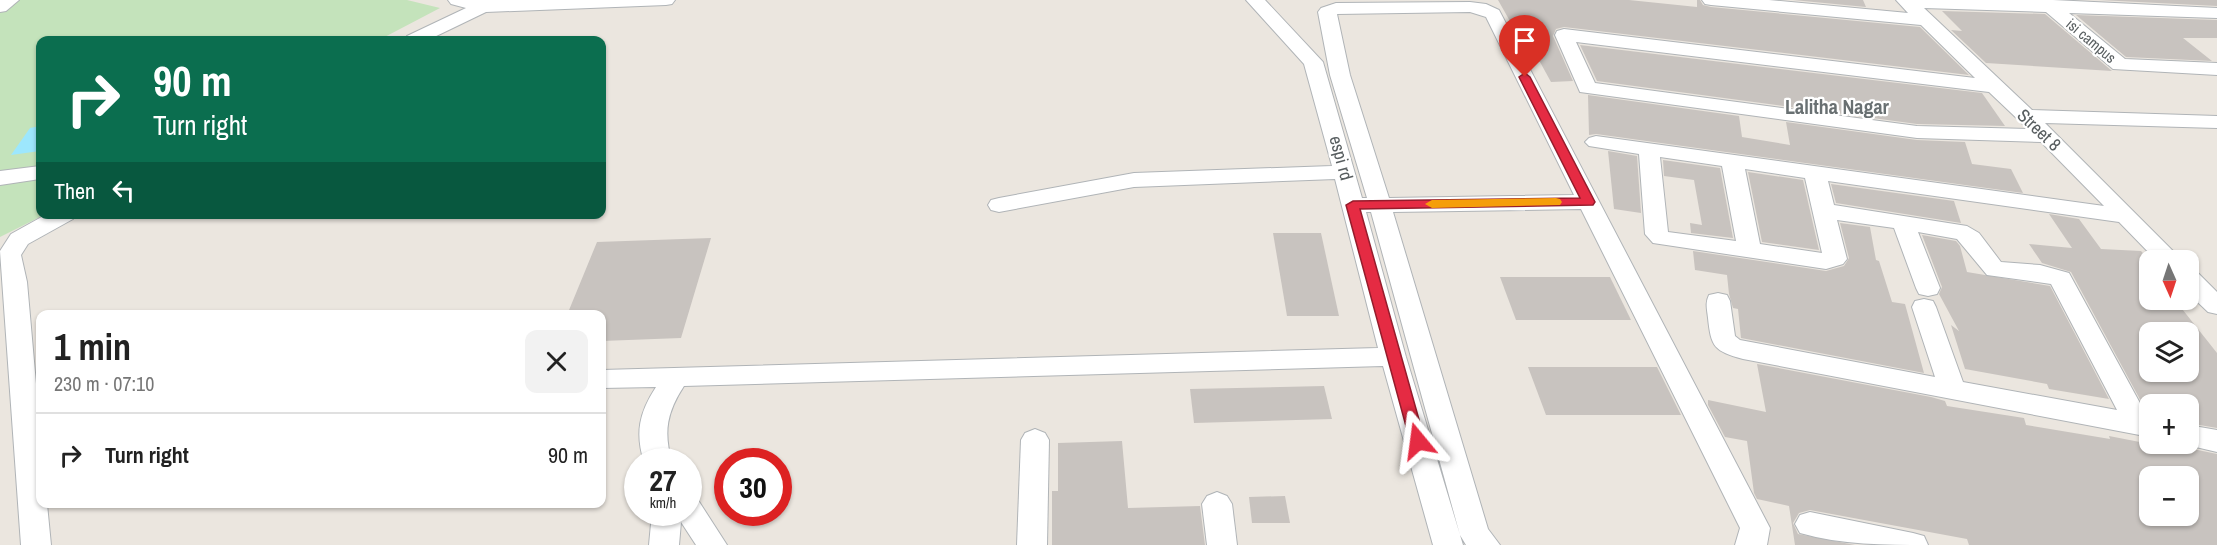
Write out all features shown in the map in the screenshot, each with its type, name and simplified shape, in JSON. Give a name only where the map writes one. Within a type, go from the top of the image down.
[{"type":"street","points":[[0,7],[10,0]]},
{"type":"street","points":[[457,0],[483,7],[666,0]]},
{"type":"street","name":"espi rd","points":[[1255,0],[1313,63],[1329,75],[1332,125],[1393,357],[1448,545]]},
{"type":"street","points":[[1711,0],[1925,20]]},
{"type":"street","points":[[1906,1],[2047,4],[2217,14]]},
{"type":"street","name":"Street 8","points":[[1906,1],[1992,86],[2047,136],[2160,250]]},
{"type":"street","name":"isi campus","points":[[2047,4],[2120,65],[2217,69]]},
{"type":"street","points":[[422,36],[483,7]]},
{"type":"street","points":[[1485,545],[1474,535],[1357,124],[1329,75],[1327,12],[1331,9],[1470,7],[1493,14],[1755,528],[1754,541],[1750,545]]},
{"type":"street","points":[[1992,86],[1564,35],[1587,88],[1917,132],[2047,136]]},
{"type":"street","points":[[2025,116],[2217,122]]},
{"type":"street","points":[[1332,125],[1357,124]]},
{"type":"street","points":[[1596,142],[2125,216]]},
{"type":"street","points":[[1649,149],[1657,234],[1661,238],[1826,261],[1835,259],[1815,172]]},
{"type":"street","points":[[1732,160],[1749,250]]},
{"type":"street","points":[[999,205],[1134,180],[1344,172]]},
{"type":"street","points":[[0,178],[36,173]]},
{"type":"street","points":[[1353,205],[1588,202]]},
{"type":"street","points":[[1826,212],[1965,233],[1971,236],[1989,266],[1995,269],[2040,273],[2060,279],[2139,417]]},
{"type":"street","points":[[36,545],[15,282],[9,255],[20,239],[57,219]]},
{"type":"street","points":[[1903,223],[1952,388]]},
{"type":"street","points":[[2199,289],[2217,306]]},
{"type":"street","points":[[1718,301],[1723,340],[1731,346],[2139,425]]},
{"type":"street","points":[[1380,305],[1412,317]]},
{"type":"street","points":[[1386,331],[1412,317]]},
{"type":"street","points":[[606,379],[1393,357]]},
{"type":"street","points":[[653,448],[650,426],[661,400],[677,376]]},
{"type":"street","points":[[2199,437],[2217,441]]},
{"type":"street","points":[[1032,545],[1035,440]]},
{"type":"street","points":[[1217,504],[1222,545]]},
{"type":"street","points":[[1810,524],[1913,545]]},
{"type":"street","points":[[664,545],[666,526]]},
{"type":"street","points":[[700,526],[712,545]]},
{"type":"green space","points":[[0,0],[407,0],[440,8],[387,36],[36,36],[36,219],[0,237]]},
{"type":"water","points":[[36,127],[36,152],[11,155],[30,128]]},
{"type":"building","points":[[1498,0],[1629,0],[1697,7],[1697,0],[1700,0],[1703,5],[1711,7],[1920,27],[1969,75],[1564,27],[1556,29],[1553,36],[1573,81],[1551,82],[1540,62],[1533,62]]},
{"type":"building","points":[[1793,0],[1863,0],[1866,7]]},
{"type":"building","points":[[2099,0],[2217,0],[2217,6]]},
{"type":"building","points":[[1942,11],[2045,14],[2112,71],[1986,63],[1951,30],[1962,31]]},
{"type":"building","points":[[2076,15],[2217,20],[2217,38],[2183,38],[2212,61],[2126,57]]},
{"type":"building","points":[[1580,45],[1982,93],[2005,126],[1917,124],[1597,81]]},
{"type":"building","points":[[1588,95],[1739,116],[1742,137],[1790,145],[1786,122],[1917,140],[1965,142],[1972,164],[2011,169],[2023,193],[1596,134],[1589,135]]},
{"type":"building","points":[[1608,151],[1637,156],[1641,213],[1614,209]]},
{"type":"building","points":[[1663,160],[1720,168],[1733,238],[1691,233],[1690,223],[1702,225],[1694,180],[1664,176]]},
{"type":"building","points":[[1748,172],[1803,180],[1819,250],[1762,242]]},
{"type":"building","points":[[1831,184],[1954,201],[1961,223],[1836,203]]},
{"type":"building","points":[[2049,214],[2079,219],[2101,249],[2139,251],[2139,310],[2183,310],[2192,322],[2139,322],[2139,382],[2199,382],[2199,330],[2217,353],[2217,428],[2199,425],[2199,394],[2139,394],[2139,398],[2071,272],[2042,263],[2029,244],[2072,248]]},
{"type":"building","points":[[1840,223],[1870,227],[1876,260],[1879,261],[1892,302],[1905,304],[1924,373],[1741,338],[1738,309],[1733,308],[1727,275],[1695,270],[1693,251],[1826,271],[1844,266],[1849,258]]},
{"type":"building","points":[[1273,233],[1321,233],[1339,316],[1287,316]]},
{"type":"building","points":[[1922,235],[1956,241],[1960,246],[1967,272],[2050,286],[2109,399],[2049,389],[2047,384],[1965,369],[1951,325],[1959,331],[1939,294],[1942,287]]},
{"type":"building","points":[[711,238],[681,338],[606,341],[606,310],[569,310],[597,242]]},
{"type":"building","points":[[1500,277],[1610,277],[1631,320],[1516,320]]},
{"type":"building","points":[[1757,364],[1931,397],[1945,401],[1947,406],[2024,418],[2026,425],[2139,442],[2139,454],[2199,454],[2199,450],[2217,454],[2217,545],[1969,545],[1967,539],[1810,510],[1799,513],[1793,523],[1798,534],[1855,545],[1795,545],[1789,506],[1757,499],[1754,493],[1747,441],[1725,437],[1708,405],[1708,400],[1766,412]]},
{"type":"building","points":[[1528,367],[1657,367],[1681,415],[1546,415]]},
{"type":"building","points":[[1324,386],[1332,419],[1194,423],[1190,389]]},
{"type":"building","points":[[1122,441],[1128,508],[1200,506],[1205,545],[1052,545],[1052,491],[1058,491],[1058,443]]},
{"type":"building","points":[[1285,496],[1290,523],[1252,523],[1249,497]]},
{"type":"slow traffic","points":[[1432,204],[1556,202]]},
{"type":"district","name":"Lalitha Nagar","points":[[1837,107]]},
{"type":"route","points":[[1418,441],[1353,205],[1588,202],[1525,77]]}]
